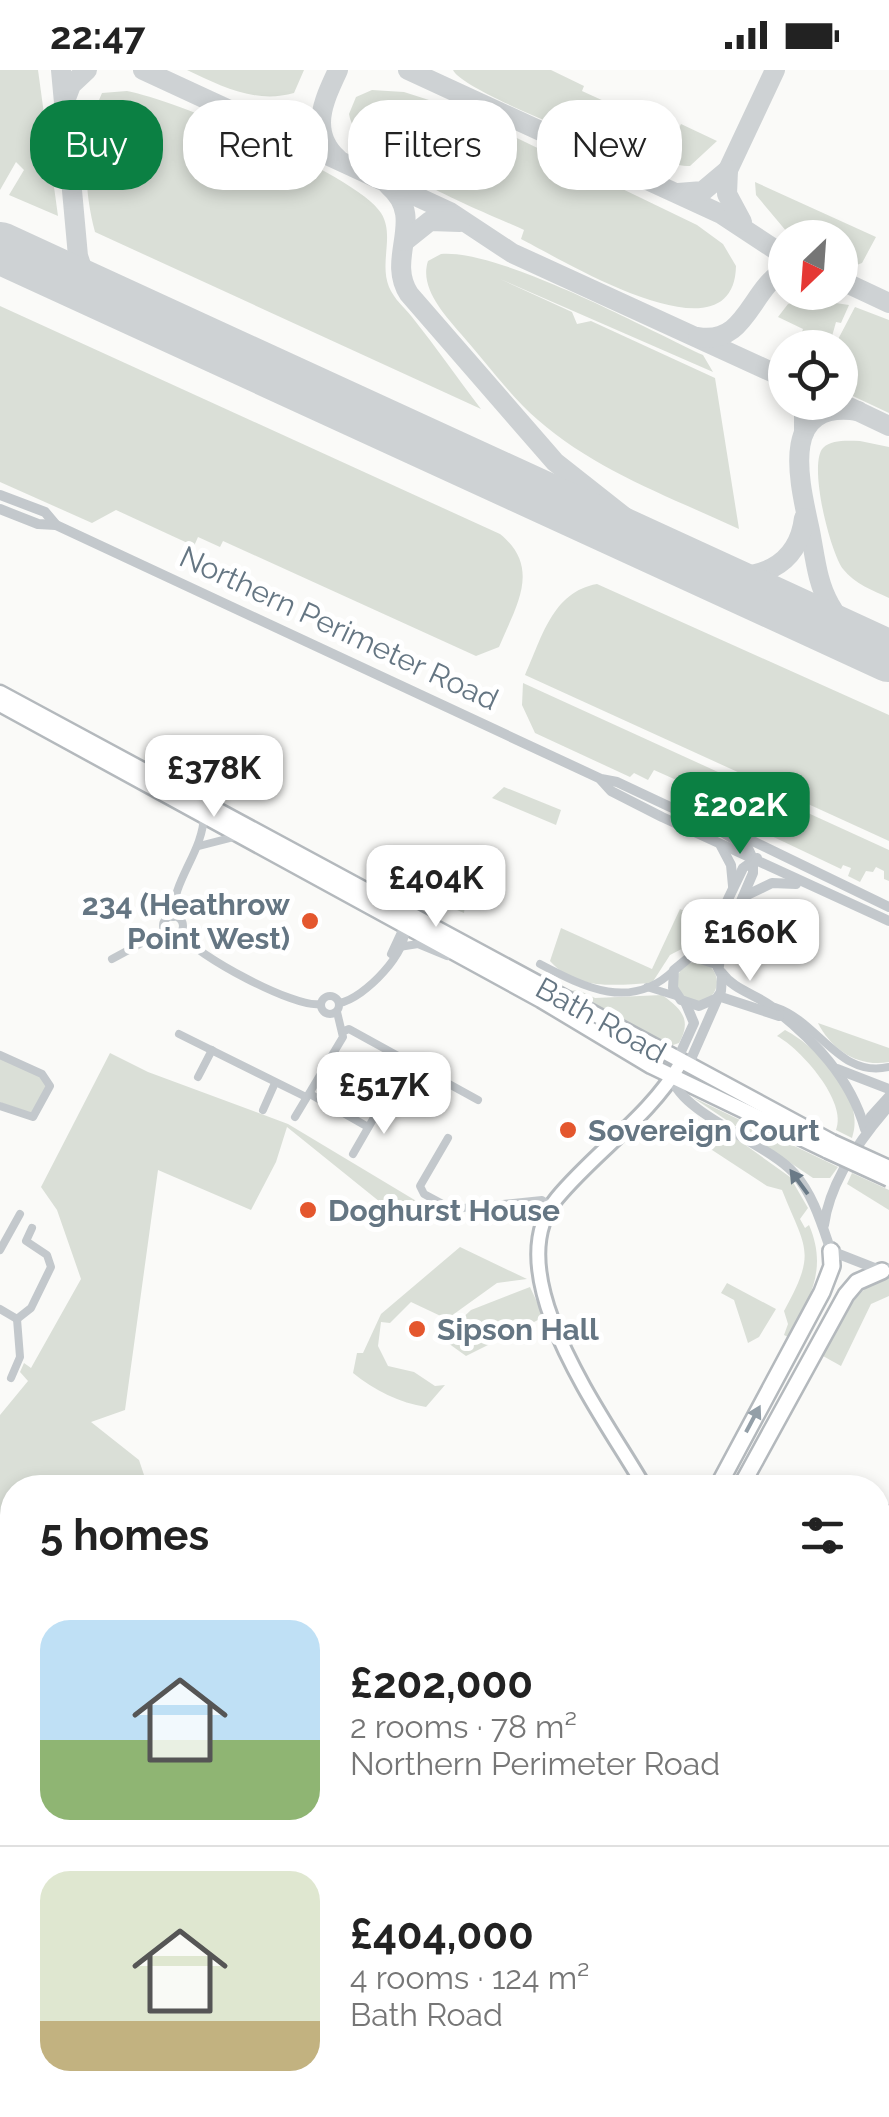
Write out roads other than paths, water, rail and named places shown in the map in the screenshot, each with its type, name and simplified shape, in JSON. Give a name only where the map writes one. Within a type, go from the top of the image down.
[{"type":"highway","name":"Bath Road","points":[[0,693],[408,920],[672,1078],[830,1147],[889,1168]]},
{"type":"highway","name":"Bath Road","points":[[0,704],[889,1179]]},
{"type":"highway","points":[[723,1475],[822,1292],[832,1266],[831,1251]]},
{"type":"highway","points":[[747,1475],[846,1295],[861,1280],[886,1270]]},
{"type":"main road","points":[[638,1475],[546,1307],[538,1264],[540,1237],[551,1206],[672,1078],[680,1064]]},
{"type":"street","name":"Northern Perimeter Road","points":[[0,495],[45,512],[56,524],[601,779],[617,782],[717,829],[728,828],[772,854],[889,907]]},
{"type":"street","name":"Northern Perimeter Road","points":[[0,510],[38,524],[56,524]]},
{"type":"street","name":"Northern Perimeter Road","points":[[601,779],[612,792],[889,922]]},
{"type":"street","points":[[180,933],[181,922],[173,916],[172,899],[200,846],[204,814]]},
{"type":"street","points":[[674,970],[672,984],[694,1023],[679,1056],[680,1064],[691,1059],[717,997],[721,948],[754,860],[748,848],[717,829]]},
{"type":"street","points":[[200,846],[242,835]]},
{"type":"street","points":[[719,844],[731,864],[733,888]]},
{"type":"street","points":[[540,964],[597,992],[647,987],[707,943],[733,888],[754,860],[772,854]]},
{"type":"street","points":[[743,896],[772,883],[806,886]]},
{"type":"street","points":[[164,931],[164,922],[173,916]]},
{"type":"street","points":[[320,1004],[326,1013],[359,997],[375,984],[406,937],[408,920]]},
{"type":"street","points":[[391,957],[397,934],[408,920]]},
{"type":"street","points":[[164,931],[171,936],[180,933]]},
{"type":"street","points":[[112,959],[164,931]]},
{"type":"street","points":[[180,933],[217,960],[296,1003],[320,1004],[330,996],[338,1007],[344,1031],[295,1118]]},
{"type":"street","name":"Bath Road","points":[[399,948],[418,944],[476,964]]},
{"type":"street","points":[[690,956],[705,957],[733,987],[801,1018],[853,1065],[889,1067]]},
{"type":"street","points":[[647,987],[698,1006],[717,997],[779,1016]]},
{"type":"street","points":[[766,1004],[813,1042],[836,1069],[858,1101],[865,1130]]},
{"type":"street","points":[[344,1031],[349,1030],[478,1100]]},
{"type":"street","points":[[179,1034],[368,1128]]},
{"type":"street","points":[[198,1077],[212,1050]]},
{"type":"street","points":[[0,1055],[42,1074],[50,1086],[33,1117],[0,1106]]},
{"type":"street","points":[[824,1226],[830,1198],[870,1116],[889,1092],[836,1069]]},
{"type":"street","points":[[672,1078],[685,1097],[793,1172],[824,1226],[831,1251],[886,1270]]},
{"type":"street","points":[[263,1110],[276,1082]]},
{"type":"street","points":[[353,1154],[384,1102]]},
{"type":"street","points":[[865,1130],[889,1106]]},
{"type":"street","points":[[448,1138],[420,1186],[424,1194],[452,1210]]},
{"type":"street","points":[[433,1211],[542,1200],[551,1206]]},
{"type":"street","points":[[0,1250],[20,1214]]},
{"type":"street","points":[[16,1319],[31,1308],[52,1267],[47,1254],[26,1241],[32,1228]]},
{"type":"street","points":[[0,1309],[16,1319]]},
{"type":"street","points":[[11,1378],[20,1357],[16,1319]]},
{"type":"street","points":[[6,1362],[16,1369]]},
{"type":"place","name":"234 (Heathrow Point West)","points":[[310,921]]},
{"type":"place","name":"Sovereign Court","points":[[568,1130]]},
{"type":"place","name":"Doghurst House","points":[[308,1210]]},
{"type":"place","name":"Sipson Hall","points":[[417,1329]]}]
